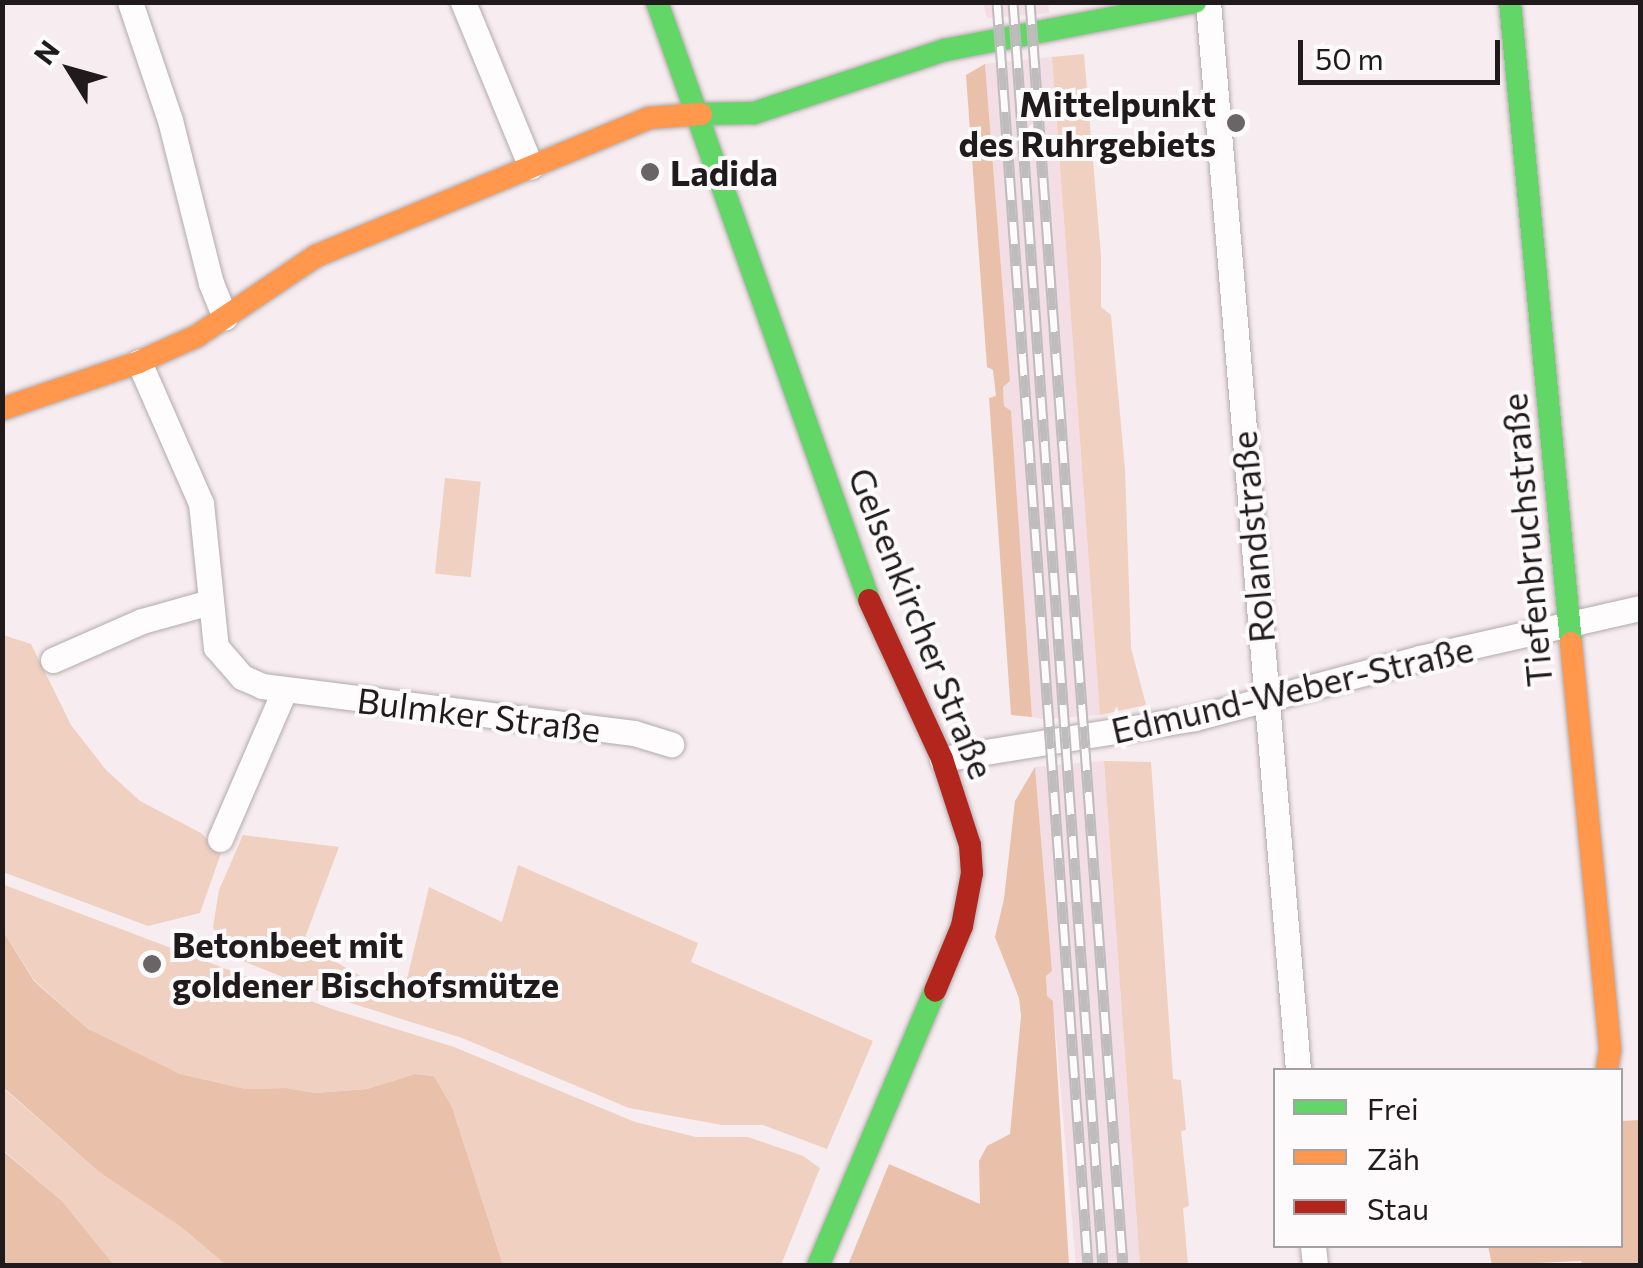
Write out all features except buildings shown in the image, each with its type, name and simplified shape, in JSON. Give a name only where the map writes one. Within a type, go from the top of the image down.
[{"type":"street","points":[[130,2],[170,120],[211,283],[225,317]]},
{"type":"street","points":[[463,2],[531,167]]},
{"type":"street","name":"Gelsenkircher Straße","points":[[657,2],[878,625],[942,759],[970,845],[972,873],[962,926],[818,1266]]},
{"type":"street","points":[[2,409],[139,362],[198,336],[316,256],[649,118],[699,113],[754,114],[945,50],[1196,2]]},
{"type":"street","name":"Rolandstraße","points":[[1208,2],[1298,1068]]},
{"type":"street","name":"Tiefenbruchstraße","points":[[1510,2],[1610,1050],[1608,1068]]},
{"type":"street","name":"Bulmker Straße","points":[[139,362],[201,503],[216,647],[228,665],[262,686],[634,733],[672,744]]},
{"type":"street","points":[[52,660],[142,621],[210,602]]},
{"type":"street","name":"Edmund-Weber-Straße","points":[[942,759],[1032,742],[1124,733],[1420,658],[1640,608]]},
{"type":"street","points":[[220,840],[285,689]]},
{"type":"shaded area","points":[[983,3],[1048,3],[1049,13],[987,18]]},
{"type":"shaded area","points":[[1084,54],[1101,256],[1101,307],[1111,315],[1125,469],[1131,648],[1146,705],[1100,715],[1052,57]]},
{"type":"shaded area","points":[[1052,57],[1100,715],[1041,719],[1032,717],[1011,411],[1004,407],[1003,387],[1010,381],[985,64]]},
{"type":"shaded area","points":[[985,64],[1010,381],[1003,387],[1004,406],[1011,411],[1032,717],[1011,715],[989,398],[996,396],[993,370],[987,367],[966,75]]},
{"type":"shaded area","points":[[445,478],[481,482],[471,577],[435,573]]},
{"type":"shaded area","points":[[3,635],[31,644],[71,725],[106,770],[140,801],[201,833],[221,853],[200,913],[148,926],[3,872]]},
{"type":"shaded area","points":[[1104,761],[1140,1265],[1076,1265],[1053,1001],[1047,996],[1046,976],[1052,970],[1035,767]]},
{"type":"shaded area","points":[[1104,761],[1151,762],[1173,1079],[1181,1080],[1186,1130],[1181,1131],[1189,1206],[1183,1208],[1188,1265],[1140,1265]]},
{"type":"shaded area","points":[[1035,767],[1052,971],[1046,976],[1047,996],[1053,1001],[1069,1265],[848,1265],[889,1164],[980,1204],[979,1161],[987,1146],[1010,1134],[1021,1016],[1019,998],[995,937],[1004,899],[1015,801]]},
{"type":"shaded area","points":[[243,835],[339,847],[303,943],[402,1000],[429,887],[502,922],[518,865],[698,943],[691,962],[873,1041],[827,1149],[763,1125],[722,1125],[629,1108],[462,1038],[338,999],[243,961],[218,940],[213,927],[219,890]]},
{"type":"shaded area","points":[[2,884],[332,1009],[454,1047],[635,1122],[696,1137],[748,1137],[803,1156],[820,1168],[781,1265],[503,1265],[452,1107],[434,1076],[415,1074],[367,1089],[315,1093],[286,1088],[246,1089],[180,1074],[131,1053],[88,1029],[34,980],[3,931]]},
{"type":"shaded area","points":[[3,931],[34,981],[88,1029],[180,1074],[246,1089],[286,1088],[315,1093],[367,1089],[415,1074],[434,1076],[452,1107],[503,1265],[226,1265],[181,1227],[99,1172],[3,1087]]},
{"type":"shaded area","points":[[2,1087],[99,1172],[181,1227],[226,1265],[114,1265],[62,1201],[3,1150]]},
{"type":"shaded area","points":[[1640,1120],[1640,1265],[1582,1265],[1581,1261],[1492,1265],[1488,1248],[1623,1248],[1623,1121]]},
{"type":"shaded area","points":[[2,1150],[62,1201],[114,1265],[3,1265]]},
{"type":"railway","points":[[997,2],[1088,1266]]},
{"type":"railway","points":[[1013,2],[1103,1266]]},
{"type":"railway","points":[[1030,2],[1123,1266]]},
{"type":"traffic: fast","points":[[657,2],[869,600]]},
{"type":"traffic: fast","points":[[701,114],[754,113],[945,50],[1195,2]]},
{"type":"traffic: fast","points":[[1510,2],[1571,643]]},
{"type":"traffic: fast","points":[[818,1266],[935,991]]},
{"type":"traffic: slow","points":[[2,409],[139,362],[197,336],[316,256],[649,118],[701,114]]},
{"type":"traffic: slow","points":[[1571,643],[1610,1050],[1607,1068]]},
{"type":"traffic: jam","points":[[869,600],[942,759],[970,845],[972,873],[962,926],[935,991]]},
{"type":"place","name":"Mittelpunkt des Ruhrgebiets","points":[[1236,123]]},
{"type":"place","name":"Ladida","points":[[650,172]]},
{"type":"place","name":"Betonbeet mit goldener Bischofsmütze","points":[[152,964]]}]
